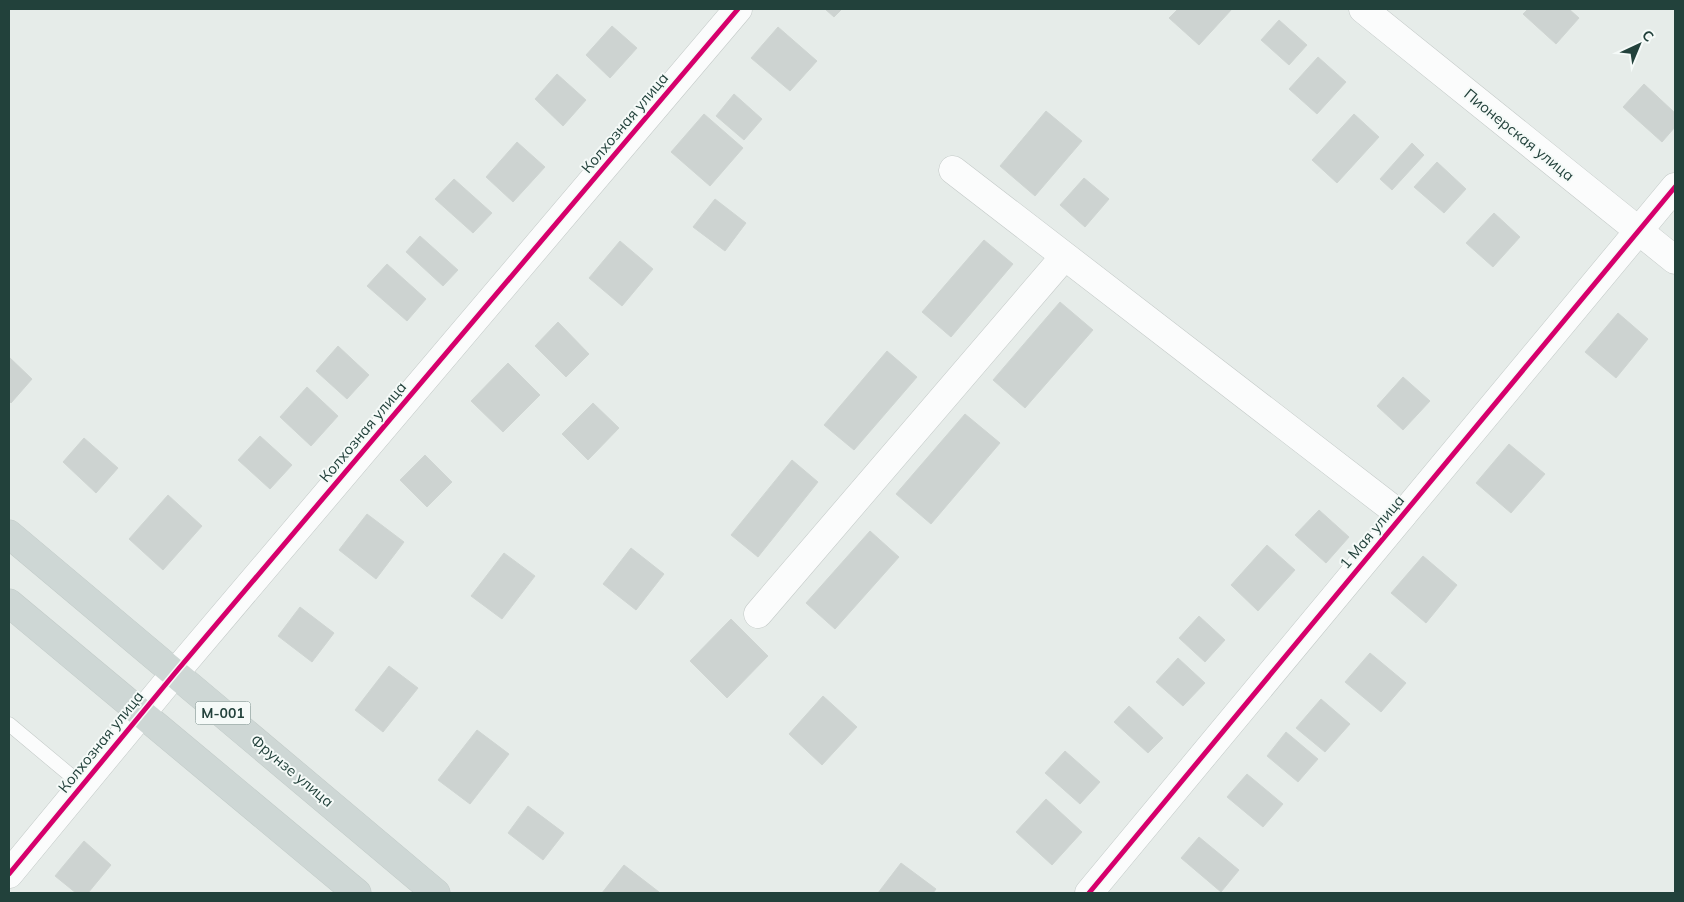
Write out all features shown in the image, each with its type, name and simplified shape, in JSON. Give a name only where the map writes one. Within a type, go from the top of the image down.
[{"type":"main road","name":"Фрунзе улица","points":[[9,534],[436,893]]},
{"type":"main road","points":[[9,604],[357,893]]},
{"type":"street","name":"Колхозная улица","points":[[9,874],[141,713],[738,9]]},
{"type":"street","name":"Пионерская улица","points":[[1363,9],[1675,260]]},
{"type":"street","points":[[953,170],[1402,516]]},
{"type":"street","name":"1 Мая улица","points":[[1089,893],[1675,187]]},
{"type":"street","points":[[758,614],[1064,257]]},
{"type":"lane","points":[[9,724],[82,785]]},
{"type":"building","points":[[825,9],[842,9],[834,17]]},
{"type":"building","points":[[1178,9],[1232,9],[1199,45],[1169,18]]},
{"type":"building","points":[[1528,9],[1569,9],[1579,18],[1556,44],[1523,14]]},
{"type":"building","points":[[1279,20],[1307,45],[1289,65],[1261,40]]},
{"type":"building","points":[[612,26],[637,48],[610,78],[586,55]]},
{"type":"building","points":[[778,27],[817,61],[790,91],[751,58]]},
{"type":"building","points":[[1318,57],[1346,82],[1317,114],[1289,89]]},
{"type":"building","points":[[557,74],[586,100],[563,126],[535,99]]},
{"type":"building","points":[[1644,84],[1675,113],[1675,127],[1662,142],[1623,107]]},
{"type":"building","points":[[734,94],[762,119],[744,140],[716,116]]},
{"type":"building","points":[[1046,111],[1082,141],[1035,196],[1000,166]]},
{"type":"building","points":[[704,114],[743,148],[710,186],[671,152]]},
{"type":"building","points":[[1354,114],[1379,137],[1337,183],[1312,160]]},
{"type":"building","points":[[517,142],[545,167],[513,202],[486,177]]},
{"type":"building","points":[[1412,143],[1424,155],[1392,190],[1380,179]]},
{"type":"building","points":[[1437,162],[1466,189],[1444,213],[1414,187]]},
{"type":"building","points":[[1084,178],[1109,199],[1085,227],[1060,205]]},
{"type":"building","points":[[454,179],[492,213],[473,233],[435,199]]},
{"type":"building","points":[[715,199],[746,223],[725,251],[693,227]]},
{"type":"building","points":[[1494,213],[1520,237],[1493,267],[1466,243]]},
{"type":"building","points":[[420,236],[458,270],[443,286],[406,252]]},
{"type":"building","points":[[984,240],[1013,264],[951,337],[922,312]]},
{"type":"building","points":[[620,241],[653,269],[622,306],[589,278]]},
{"type":"building","points":[[387,264],[426,299],[407,321],[367,286]]},
{"type":"building","points":[[1060,302],[1093,330],[1025,408],[993,380]]},
{"type":"building","points":[[1618,313],[1648,339],[1616,378],[1585,352]]},
{"type":"building","points":[[558,322],[589,354],[566,377],[535,346]]},
{"type":"building","points":[[338,346],[369,375],[347,399],[316,371]]},
{"type":"building","points":[[887,351],[917,377],[854,450],[824,425]]},
{"type":"building","points":[[9,357],[32,379],[11,403],[9,401]]},
{"type":"building","points":[[508,363],[540,395],[503,432],[471,401]]},
{"type":"building","points":[[1403,377],[1430,401],[1403,430],[1377,406]]},
{"type":"building","points":[[307,387],[338,416],[311,446],[280,417]]},
{"type":"building","points":[[593,403],[619,428],[588,460],[562,434]]},
{"type":"building","points":[[965,414],[1000,443],[931,524],[896,494]]},
{"type":"building","points":[[260,436],[292,465],[270,489],[238,460]]},
{"type":"building","points":[[84,438],[118,468],[96,493],[63,462]]},
{"type":"building","points":[[1509,444],[1545,474],[1511,513],[1476,483]]},
{"type":"building","points":[[425,455],[452,482],[427,507],[400,480]]},
{"type":"building","points":[[792,460],[818,482],[758,557],[731,535]]},
{"type":"building","points":[[168,495],[202,526],[163,570],[129,539]]},
{"type":"building","points":[[1319,510],[1349,537],[1326,563],[1295,535]]},
{"type":"building","points":[[367,514],[404,542],[376,579],[339,550]]},
{"type":"building","points":[[870,531],[899,557],[835,629],[806,603]]},
{"type":"building","points":[[1267,545],[1295,570],[1258,611],[1231,585]]},
{"type":"building","points":[[631,548],[664,574],[636,610],[603,584]]},
{"type":"building","points":[[504,553],[535,576],[502,619],[471,596]]},
{"type":"building","points":[[1423,556],[1457,585],[1426,623],[1391,593]]},
{"type":"building","points":[[300,607],[334,633],[312,662],[278,636]]},
{"type":"building","points":[[1199,616],[1225,640],[1205,662],[1179,638]]},
{"type":"building","points":[[731,619],[768,656],[727,698],[690,661]]},
{"type":"building","points":[[1370,653],[1406,683],[1381,712],[1345,682]]},
{"type":"building","points":[[1178,658],[1205,683],[1183,706],[1156,682]]},
{"type":"building","points":[[389,666],[418,688],[383,732],[355,710]]},
{"type":"building","points":[[823,696],[857,727],[822,765],[789,734]]},
{"type":"building","points":[[1321,699],[1350,724],[1325,752],[1296,728]]},
{"type":"building","points":[[1129,706],[1163,738],[1148,753],[1114,722]]},
{"type":"building","points":[[477,730],[509,754],[470,804],[438,780]]},
{"type":"building","points":[[1286,732],[1318,759],[1298,782],[1267,756]]},
{"type":"building","points":[[1065,751],[1100,782],[1080,804],[1045,773]]},
{"type":"building","points":[[1247,774],[1283,804],[1263,827],[1227,797]]},
{"type":"building","points":[[1046,799],[1082,832],[1052,865],[1016,832]]},
{"type":"building","points":[[528,806],[564,833],[543,860],[508,833]]},
{"type":"building","points":[[1199,837],[1239,870],[1221,892],[1181,858]]},
{"type":"building","points":[[84,841],[111,865],[88,893],[76,893],[55,876]]},
{"type":"building","points":[[901,863],[936,889],[933,893],[878,893]]},
{"type":"building","points":[[624,865],[659,892],[602,893]]},
{"type":"cycle path","points":[[9,874],[175,673],[738,9]]},
{"type":"cycle path","points":[[1089,893],[1675,187]]}]
